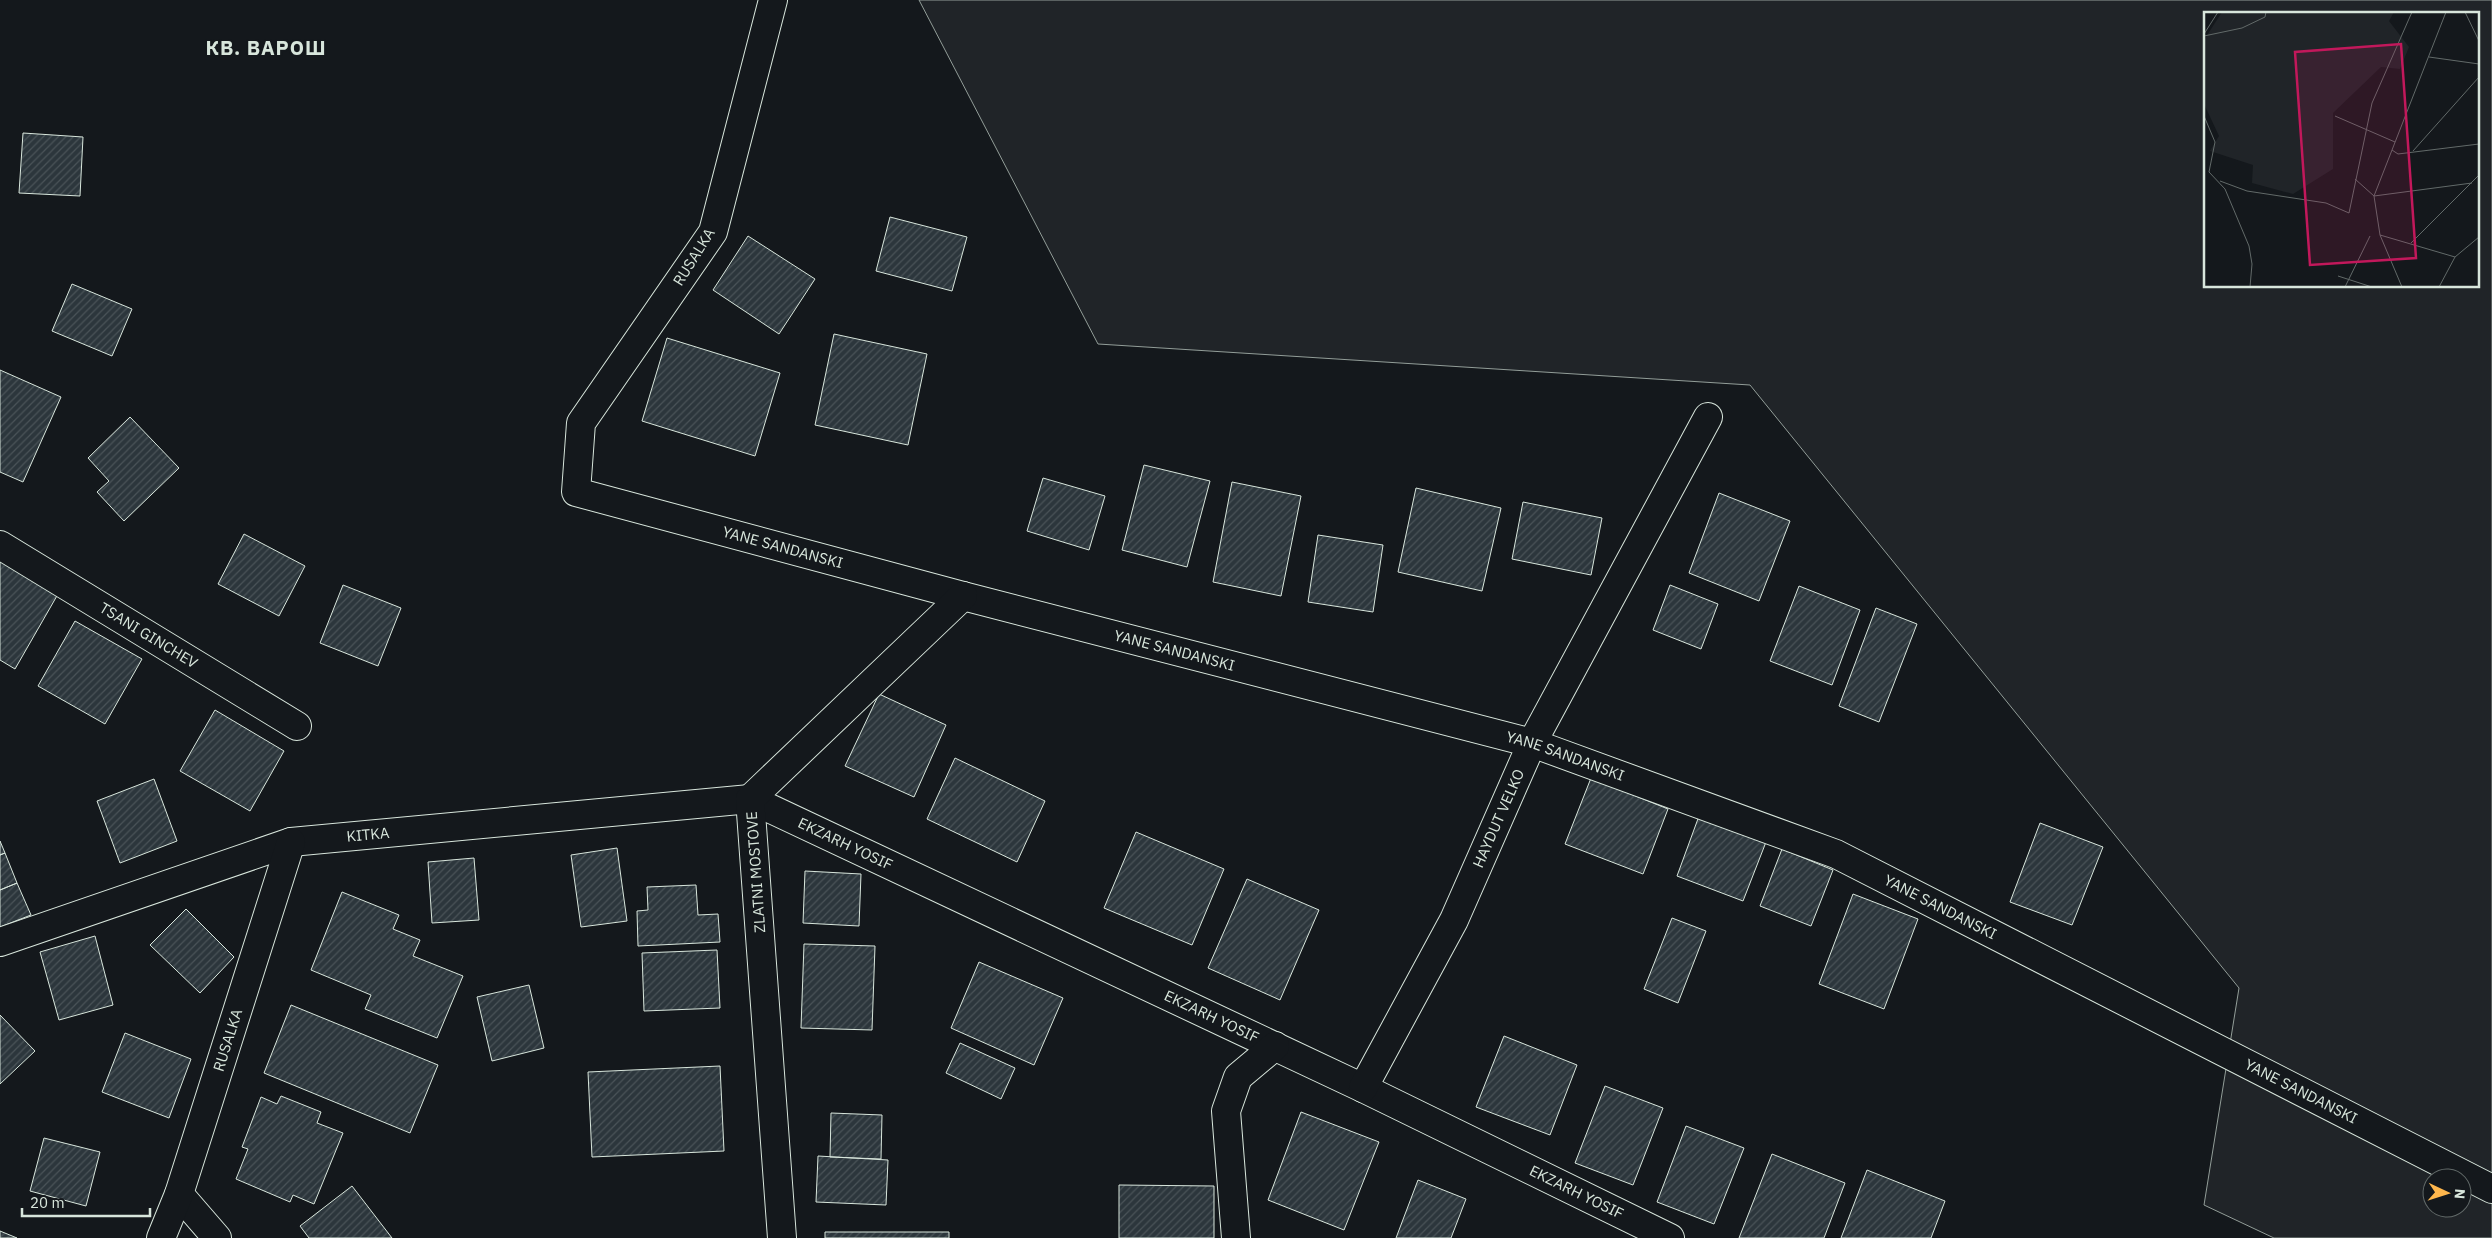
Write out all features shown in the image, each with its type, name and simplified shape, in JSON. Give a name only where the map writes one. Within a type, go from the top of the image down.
[{"type":"street","name":"RUSALKA","points":[[576,492],[581,423],[712,232],[773,0]]},
{"type":"street","name":"HAYDUT VELKO","points":[[1363,1088],[1454,920],[1532,743],[1708,417]]},
{"type":"street","name":"YANE SANDANSKI","points":[[576,492],[962,596],[1532,743],[1836,854],[2492,1189]]},
{"type":"street","name":"TSANI GINCHEV","points":[[0,545],[297,726]]},
{"type":"street","name":"ZLATNI MOSTOVE","points":[[782,1238],[750,799],[962,596]]},
{"type":"street","name":"KITKA","points":[[0,942],[291,842],[750,799]]},
{"type":"street","name":"EKZARH YOSIF","points":[[750,799],[1275,1046],[1670,1238]]},
{"type":"street","name":"RUSALKA","points":[[161,1238],[179,1194],[291,842]]},
{"type":"street","points":[[1236,1238],[1226,1111],[1238,1077],[1275,1046]]},
{"type":"street","points":[[179,1194],[217,1238]]},
{"type":"shaded area","points":[[919,0],[2492,0],[2492,1238],[2274,1238],[2204,1205],[2239,988],[1750,385],[1098,344]]},
{"type":"building","points":[[23,133],[83,137],[80,196],[19,193]]},
{"type":"building","points":[[890,217],[967,237],[952,291],[876,271]]},
{"type":"building","points":[[748,236],[815,279],[779,334],[713,290]]},
{"type":"building","points":[[72,284],[132,309],[112,356],[52,331]]},
{"type":"building","points":[[834,334],[927,354],[908,445],[815,425]]},
{"type":"building","points":[[667,338],[780,373],[755,456],[642,421]]},
{"type":"building","points":[[0,370],[61,397],[23,482],[0,472]]},
{"type":"building","points":[[130,417],[179,468],[124,521],[97,492],[109,481],[88,458]]},
{"type":"building","points":[[1144,465],[1210,481],[1187,567],[1122,550]]},
{"type":"building","points":[[1043,478],[1105,496],[1089,550],[1027,531]]},
{"type":"building","points":[[1232,482],[1301,496],[1281,596],[1213,582]]},
{"type":"building","points":[[1416,488],[1501,508],[1482,591],[1398,572]]},
{"type":"building","points":[[1719,493],[1790,521],[1759,601],[1689,573]]},
{"type":"building","points":[[1523,502],[1602,518],[1591,575],[1512,559]]},
{"type":"building","points":[[244,534],[305,566],[279,616],[218,584]]},
{"type":"building","points":[[1318,535],[1383,545],[1373,612],[1308,602]]},
{"type":"building","points":[[0,560],[58,594],[15,669],[0,660]]},
{"type":"building","points":[[343,585],[401,608],[378,666],[320,643]]},
{"type":"building","points":[[1670,585],[1718,604],[1701,649],[1653,630]]},
{"type":"building","points":[[1799,586],[1860,610],[1832,685],[1770,661]]},
{"type":"building","points":[[1876,608],[1917,624],[1879,722],[1839,706]]},
{"type":"building","points":[[75,621],[142,659],[105,724],[38,686]]},
{"type":"building","points":[[879,694],[946,725],[914,797],[845,766]]},
{"type":"building","points":[[215,710],[284,751],[250,811],[180,771]]},
{"type":"building","points":[[955,758],[1045,801],[1017,862],[927,819]]},
{"type":"building","points":[[1591,778],[1668,809],[1643,874],[1565,844]]},
{"type":"building","points":[[154,779],[177,841],[120,863],[97,801]]},
{"type":"building","points":[[1699,816],[1766,842],[1743,901],[1677,876]]},
{"type":"building","points":[[2040,823],[2103,847],[2072,925],[2010,902]]},
{"type":"building","points":[[1136,832],[1224,869],[1192,945],[1104,908]]},
{"type":"building","points":[[0,841],[5,853],[0,855]]},
{"type":"building","points":[[617,848],[627,921],[581,927],[571,855]]},
{"type":"building","points":[[1782,849],[1833,870],[1811,926],[1760,906]]},
{"type":"building","points":[[5,853],[17,883],[0,890],[0,855]]},
{"type":"building","points":[[474,858],[479,920],[432,923],[428,862]]},
{"type":"building","points":[[805,871],[861,874],[859,926],[803,923]]},
{"type":"building","points":[[1247,879],[1319,910],[1280,1000],[1208,968]]},
{"type":"building","points":[[17,883],[31,915],[0,927],[0,890]]},
{"type":"building","points":[[696,885],[698,915],[718,914],[720,942],[638,946],[637,911],[648,910],[647,887]]},
{"type":"building","points":[[342,892],[399,915],[393,929],[420,940],[413,956],[463,976],[437,1038],[365,1009],[371,995],[311,970]]},
{"type":"building","points":[[1853,894],[1918,919],[1884,1009],[1819,984]]},
{"type":"building","points":[[186,909],[234,957],[200,993],[150,945]]},
{"type":"building","points":[[1672,918],[1706,931],[1678,1003],[1644,989]]},
{"type":"building","points":[[95,936],[113,1005],[59,1020],[40,952]]},
{"type":"building","points":[[804,944],[875,946],[872,1030],[801,1028]]},
{"type":"building","points":[[717,950],[720,1008],[644,1011],[642,953]]},
{"type":"building","points":[[979,962],[1063,998],[1034,1065],[951,1028]]},
{"type":"building","points":[[529,985],[544,1048],[492,1061],[477,997]]},
{"type":"building","points":[[291,1005],[438,1065],[410,1133],[264,1073]]},
{"type":"building","points":[[0,1015],[35,1051],[0,1084]]},
{"type":"building","points":[[125,1033],[191,1059],[169,1118],[102,1092]]},
{"type":"building","points":[[1504,1036],[1577,1065],[1550,1135],[1476,1107]]},
{"type":"building","points":[[960,1043],[1015,1068],[1001,1099],[946,1073]]},
{"type":"building","points":[[720,1066],[724,1151],[592,1157],[588,1072]]},
{"type":"building","points":[[1605,1086],[1663,1108],[1633,1185],[1575,1163]]},
{"type":"building","points":[[281,1096],[321,1112],[317,1123],[343,1133],[314,1204],[293,1195],[290,1202],[236,1179],[248,1149],[242,1147],[261,1097],[277,1104]]},
{"type":"building","points":[[1301,1112],[1379,1142],[1344,1230],[1268,1200]]},
{"type":"building","points":[[831,1113],[882,1115],[881,1159],[830,1157]]},
{"type":"building","points":[[1686,1126],[1744,1148],[1714,1224],[1657,1202]]},
{"type":"building","points":[[44,1138],[100,1152],[86,1206],[30,1191]]},
{"type":"building","points":[[1772,1154],[1845,1183],[1824,1238],[1739,1238]]},
{"type":"building","points":[[818,1156],[888,1160],[886,1205],[816,1202]]},
{"type":"building","points":[[1867,1170],[1945,1201],[1931,1238],[1841,1238]]},
{"type":"building","points":[[1418,1180],[1466,1199],[1451,1238],[1396,1238]]},
{"type":"building","points":[[1119,1185],[1214,1186],[1214,1238],[1119,1238]]},
{"type":"building","points":[[352,1186],[392,1238],[309,1238],[300,1226]]},
{"type":"building","points":[[0,1231],[17,1238],[0,1238]]},
{"type":"building","points":[[825,1232],[949,1232],[949,1238],[825,1238]]},
{"type":"district","name":"КВ. ВАРОШ","points":[[266,48]]}]
